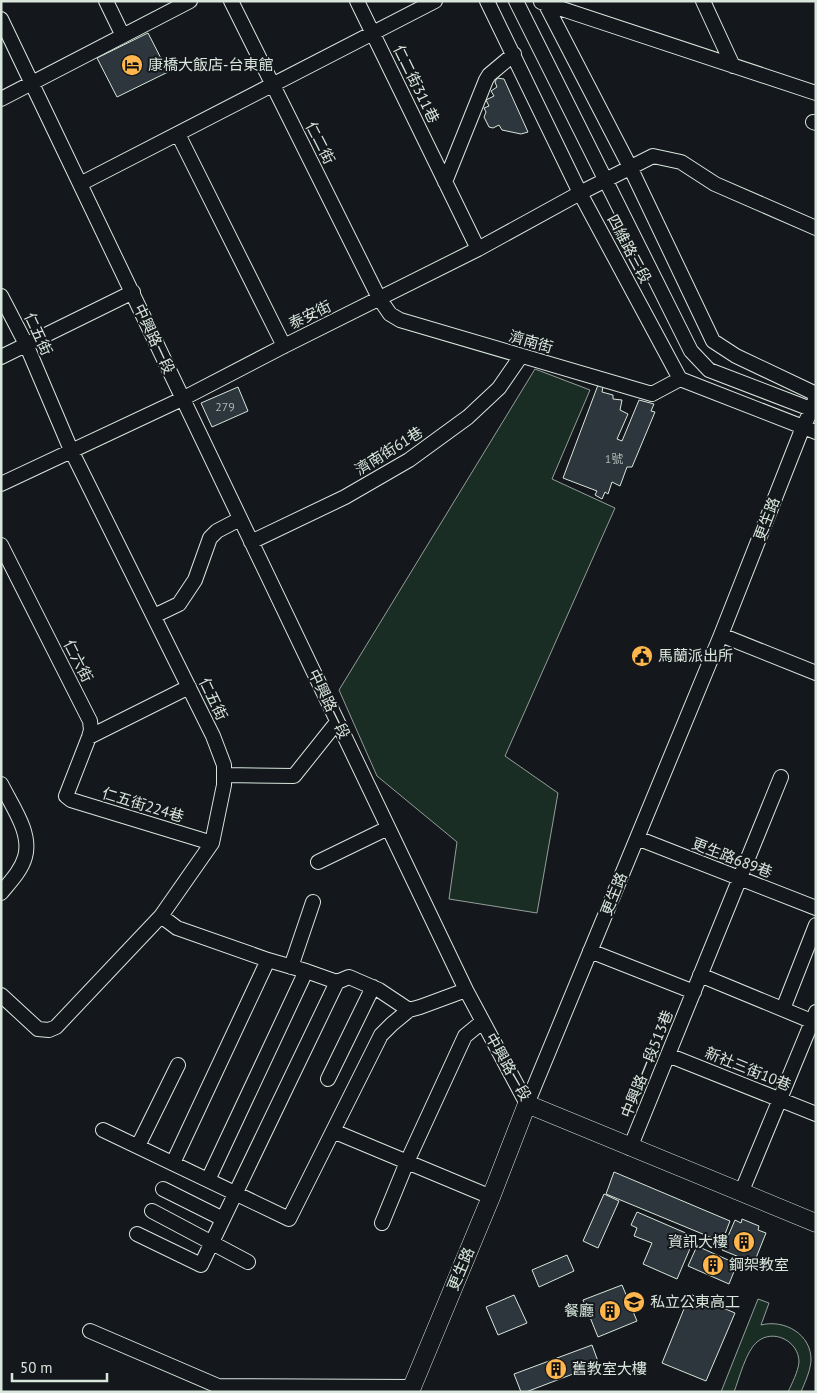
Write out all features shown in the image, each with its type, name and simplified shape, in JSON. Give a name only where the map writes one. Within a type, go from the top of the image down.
[{"type":"main road","name":"中興路一段","points":[[527,1104],[816,1223]]},
{"type":"main road","name":"更生路","points":[[411,1390],[491,1197],[527,1104]]},
{"type":"street","points":[[106,1],[123,36]]},
{"type":"street","points":[[1,99],[190,1]]},
{"type":"street","name":"仁二街","points":[[231,1],[379,298]]},
{"type":"street","name":"仁二街311巷","points":[[357,1],[478,249]]},
{"type":"street","points":[[80,184],[435,1]]},
{"type":"street","name":"四維路三段","points":[[487,1],[580,193],[680,379]]},
{"type":"street","name":"四維路三段","points":[[516,1],[604,181],[691,351],[709,370],[815,402]]},
{"type":"street","points":[[703,1],[733,66]]},
{"type":"street","points":[[543,2],[816,93]]},
{"type":"street","points":[[543,2],[630,167],[713,341],[815,402]]},
{"type":"street","name":"中興路一段","points":[[1,19],[466,990],[527,1104]]},
{"type":"street","points":[[446,182],[489,75],[514,54]]},
{"type":"street","points":[[178,134],[284,346]]},
{"type":"street","name":"泰安街","points":[[1,484],[182,399],[478,249],[580,193],[653,156],[681,162],[715,184],[816,228]]},
{"type":"street","points":[[1,357],[133,292]]},
{"type":"street","name":"仁五街","points":[[1,296],[26,344],[71,450],[189,687],[224,765],[224,785],[212,843],[160,916],[56,1027],[49,1030],[38,1029],[1,995]]},
{"type":"street","name":"濟南街","points":[[379,298],[390,314],[400,320],[652,394],[680,379]]},
{"type":"street","name":"濟南街61巷","points":[[250,542],[345,497],[409,460],[468,417],[499,388],[521,356]]},
{"type":"street","points":[[680,379],[809,429]]},
{"type":"street","name":"更生路","points":[[527,1104],[636,838],[809,429],[815,402]]},
{"type":"street","points":[[154,616],[179,604],[195,580],[210,538],[217,531],[240,519]]},
{"type":"street","name":"仁六街","points":[[1,546],[90,721],[91,730],[89,737],[66,796]]},
{"type":"street","points":[[721,635],[816,673]]},
{"type":"street","points":[[89,737],[189,687]]},
{"type":"street","points":[[224,774],[294,776],[337,722]]},
{"type":"street","name":"中興路一段513巷","points":[[630,1148],[781,777]]},
{"type":"street","points":[[1,784],[20,820],[27,842],[25,858],[16,875],[1,893]]},
{"type":"street","name":"仁五街224巷","points":[[66,796],[71,800],[212,843]]},
{"type":"street","points":[[318,862],[388,828]]},
{"type":"street","name":"更生路689巷","points":[[636,838],[816,908]]},
{"type":"street","points":[[292,967],[313,902]]},
{"type":"street","points":[[160,916],[177,928],[337,982]]},
{"type":"street","points":[[783,1009],[816,925]]},
{"type":"street","points":[[590,951],[694,992]]},
{"type":"street","points":[[173,1163],[268,960]]},
{"type":"street","points":[[208,1180],[306,971]]},
{"type":"street","points":[[700,975],[783,1009],[815,1019],[741,1193]]},
{"type":"street","points":[[137,1234],[201,1265],[337,982],[349,977],[372,987],[409,1010]]},
{"type":"street","points":[[328,1079],[372,987]]},
{"type":"street","points":[[103,1130],[289,1218],[381,1035],[409,1010],[466,990]]},
{"type":"street","points":[[382,1224],[407,1162],[465,1036],[482,1022]]},
{"type":"street","name":"新社三街10巷","points":[[668,1055],[816,1114]]},
{"type":"street","points":[[138,1146],[178,1065]]},
{"type":"street","points":[[334,1131],[491,1197]]},
{"type":"street","points":[[163,1189],[223,1219]]},
{"type":"street","points":[[152,1211],[248,1262]]},
{"type":"street","points":[[90,1332],[218,1386],[411,1390]]},
{"type":"green space","points":[[535,369],[590,390],[552,479],[615,508],[505,756],[558,793],[537,913],[449,899],[457,842],[377,776],[339,690]]},
{"type":"green space","points":[[758,1299],[769,1303],[761,1325],[779,1324],[787,1327],[802,1336],[807,1343],[811,1361],[801,1392],[788,1392],[799,1362],[795,1348],[784,1339],[770,1336],[757,1342],[749,1352],[734,1392],[721,1392]]},
{"type":"building","name":"康橋大飯店-台東館","points":[[148,33],[168,72],[117,97],[97,58]]},
{"type":"building","points":[[497,78],[504,79],[528,132],[521,134],[502,130],[499,125],[493,128],[489,127],[484,117],[486,112],[484,108],[489,106],[486,100],[494,96],[491,91],[497,87],[495,82]]},
{"type":"building","points":[[598,385],[603,387],[602,392],[613,395],[613,399],[622,400],[620,410],[628,414],[617,439],[622,441],[639,400],[654,404],[651,411],[655,412],[632,467],[627,467],[620,486],[612,482],[608,494],[605,492],[602,499],[595,495],[597,491],[563,478]]},
{"type":"building","points":[[238,387],[248,411],[212,427],[201,403]]},
{"type":"building","points":[[614,1172],[730,1221],[722,1242],[606,1194]]},
{"type":"building","points":[[604,1194],[619,1201],[598,1248],[583,1241]]},
{"type":"building","points":[[637,1212],[695,1237],[677,1279],[643,1264],[652,1243],[634,1236],[637,1228],[631,1225]]},
{"type":"building","name":"資訊大樓","points":[[742,1219],[759,1226],[758,1230],[766,1233],[754,1263],[722,1250],[735,1220],[741,1223]]},
{"type":"building","name":"鋼架教室","points":[[697,1246],[737,1264],[729,1284],[688,1266]]},
{"type":"building","points":[[567,1255],[574,1271],[539,1287],[532,1270]]},
{"type":"building","name":"餐廳","points":[[622,1285],[637,1321],[598,1337],[583,1300]]},
{"type":"building","points":[[690,1294],[735,1313],[706,1381],[662,1363]]},
{"type":"building","points":[[514,1295],[527,1323],[498,1335],[486,1307]]},
{"type":"building","name":"舊教室大樓","points":[[592,1345],[599,1364],[526,1392],[521,1392],[514,1374]]},
{"type":"place","name":"康橋大飯店-台東館","points":[[132,65]]},
{"type":"place","name":"馬蘭派出所","points":[[642,656]]},
{"type":"place","name":"資訊大樓","points":[[744,1242]]},
{"type":"place","name":"鋼架教室","points":[[713,1265]]},
{"type":"place","name":"私立公東高工","points":[[634,1302]]},
{"type":"place","name":"餐廳","points":[[610,1311]]},
{"type":"place","name":"舊教室大樓","points":[[556,1369]]}]
